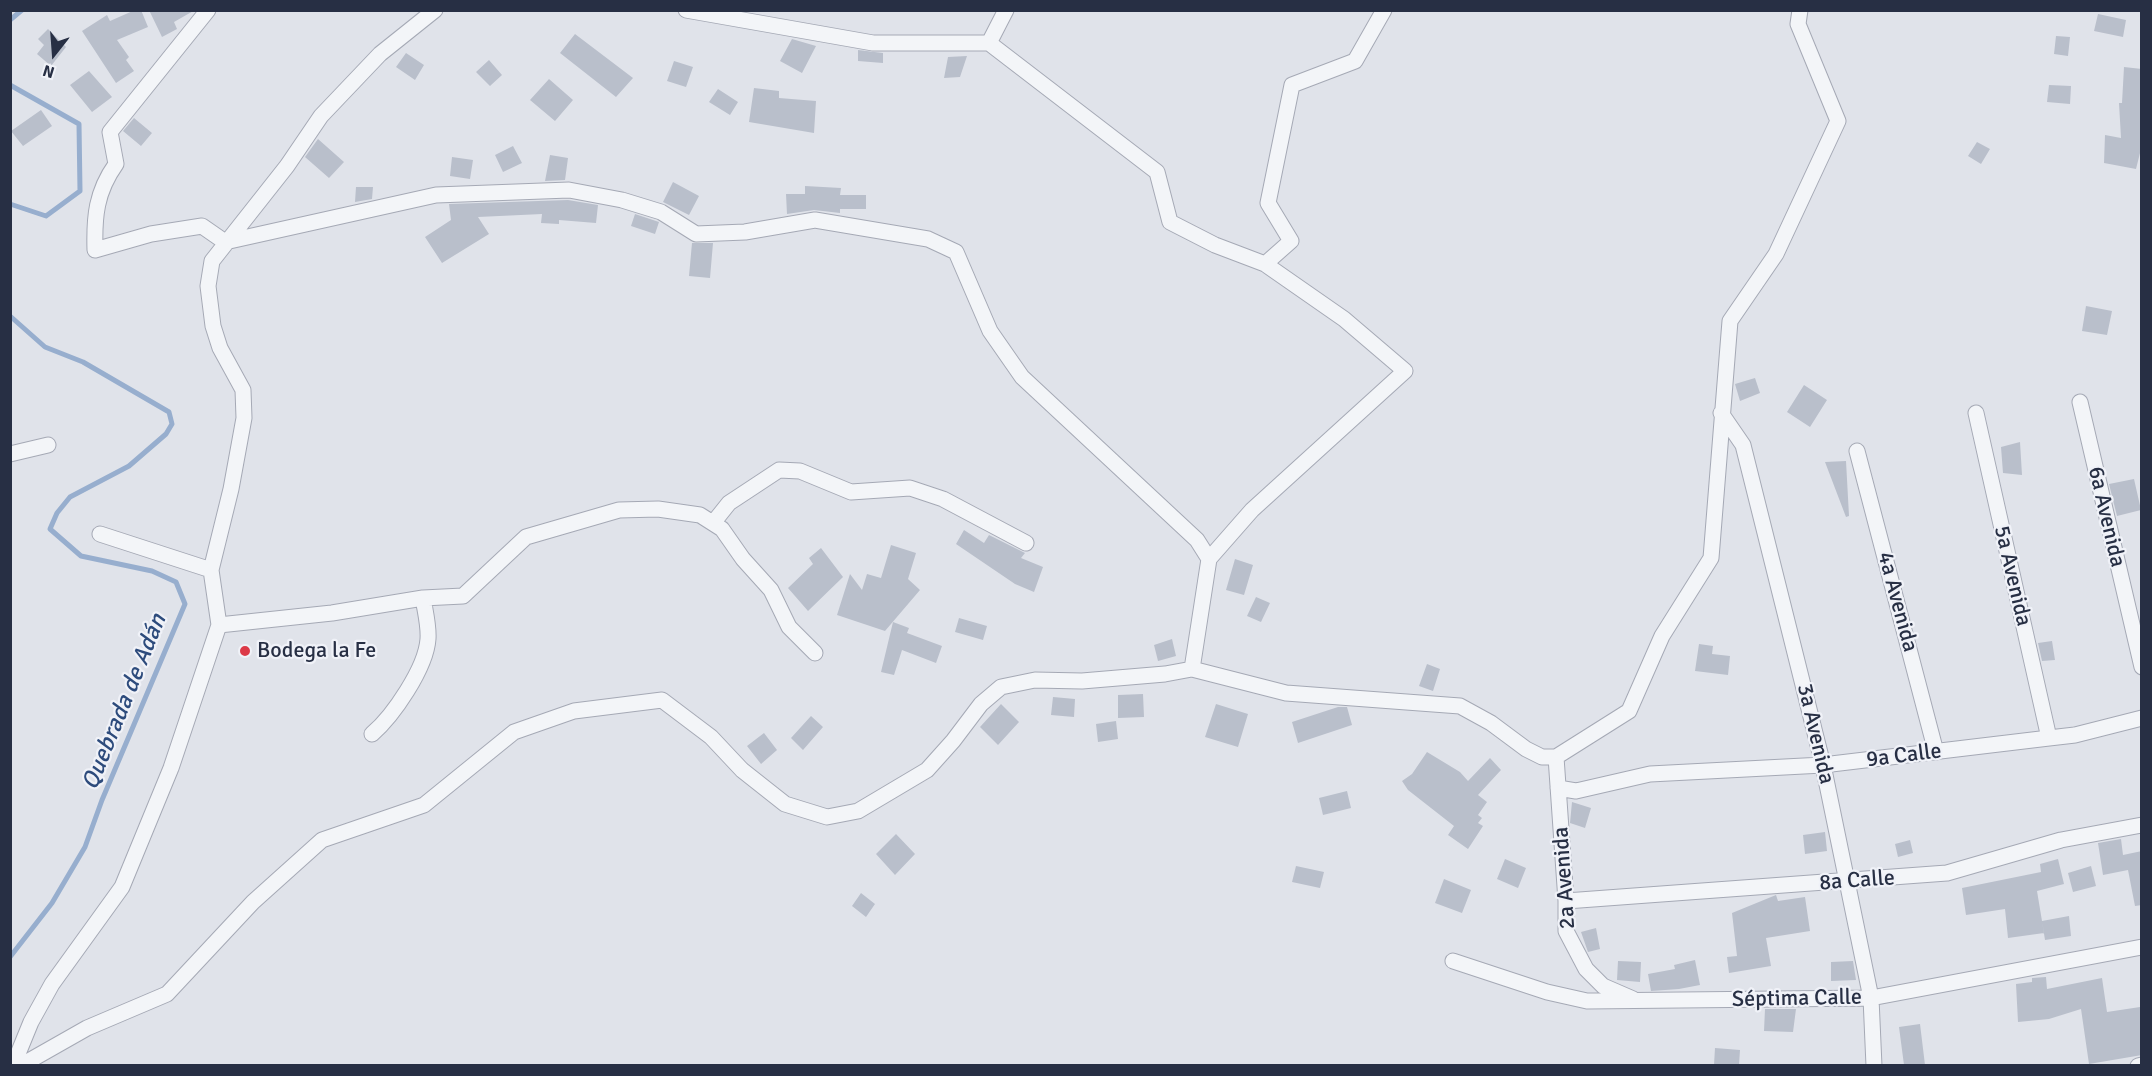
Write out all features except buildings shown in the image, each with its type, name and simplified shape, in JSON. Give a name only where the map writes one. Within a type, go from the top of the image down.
[{"type":"street","points":[[208,10],[110,132],[116,164],[103,182],[94,216],[95,250],[151,234],[202,226],[225,242],[436,195],[569,190],[596,193],[661,212],[696,234],[745,232],[815,220],[928,239],[956,252],[990,331],[1022,377],[1197,540],[1209,559]]},
{"type":"street","points":[[13,1065],[31,1022],[52,984],[122,887],[171,768],[219,625],[211,570],[231,489],[244,418],[243,390],[220,348],[209,306],[208,286],[212,261],[288,166],[321,116],[380,54],[435,10]]},
{"type":"street","points":[[686,10],[873,43],[989,43],[1157,172],[1170,222],[1215,245],[1265,264],[1344,319],[1405,371],[1252,510],[1209,559],[1192,669]]},
{"type":"street","points":[[989,43],[1006,10]]},
{"type":"street","points":[[1265,264],[1291,241],[1268,203],[1292,85],[1355,61],[1384,10]]},
{"type":"street","points":[[20,1065],[87,1028],[168,994],[253,902],[322,840],[424,805],[514,732],[574,711],[662,700],[711,737],[742,770],[785,804],[827,817],[858,811],[927,770],[954,741],[981,704],[1001,687],[1035,680],[1082,681],[1164,674],[1192,669],[1286,693],[1460,706],[1491,723],[1526,749],[1542,757],[1556,757],[1629,711],[1662,636],[1711,558],[1730,321],[1776,254],[1838,121],[1798,24],[1800,10]]},
{"type":"street","name":"6a Avenida","points":[[2080,402],[2142,667]]},
{"type":"street","name":"3a Avenida","points":[[1721,413],[1743,445],[1823,765],[1871,998],[1874,1065]]},
{"type":"street","name":"5a Avenida","points":[[1976,413],[2049,738]]},
{"type":"street","points":[[10,454],[48,444]]},
{"type":"street","name":"4a Avenida","points":[[1857,451],[1936,752]]},
{"type":"street","points":[[713,523],[729,503],[779,470],[800,471],[851,492],[910,488],[943,499],[1026,543]]},
{"type":"street","points":[[219,625],[332,613],[423,598],[463,596],[526,537],[619,510],[658,509],[700,515],[722,529],[743,559],[771,590],[789,627],[815,653]]},
{"type":"street","points":[[100,534],[211,570]]},
{"type":"street","points":[[372,734],[408,690],[424,651],[428,640],[423,598]]},
{"type":"street","name":"9a Calle","points":[[1558,788],[1576,791],[1650,774],[1823,765],[1936,752],[2075,735],[2142,718]]},
{"type":"street","name":"2a Avenida","points":[[1556,757],[1566,931],[1586,969],[1603,986],[1638,1002]]},
{"type":"street","name":"8a Calle","points":[[1566,901],[1947,873],[2061,840],[2142,825]]},
{"type":"street","name":"Séptima Calle","points":[[1453,961],[1547,992],[1587,1001],[1871,998],[2142,947]]},
{"type":"waterway","name":"Quebrada de Adán","points":[[10,20],[22,10]]},
{"type":"waterway","name":"Quebrada de Adán","points":[[10,85],[79,124],[80,191],[46,216],[10,204]]},
{"type":"waterway","name":"Quebrada de Adán","points":[[10,316],[45,347],[83,362],[169,412],[172,424],[166,434],[129,466],[70,497],[57,513],[50,529],[81,556],[152,571],[176,582],[185,604],[102,800],[85,847],[52,903],[10,957]]},
{"type":"place","name":"Bodega la Fe","points":[[245,651]]}]
